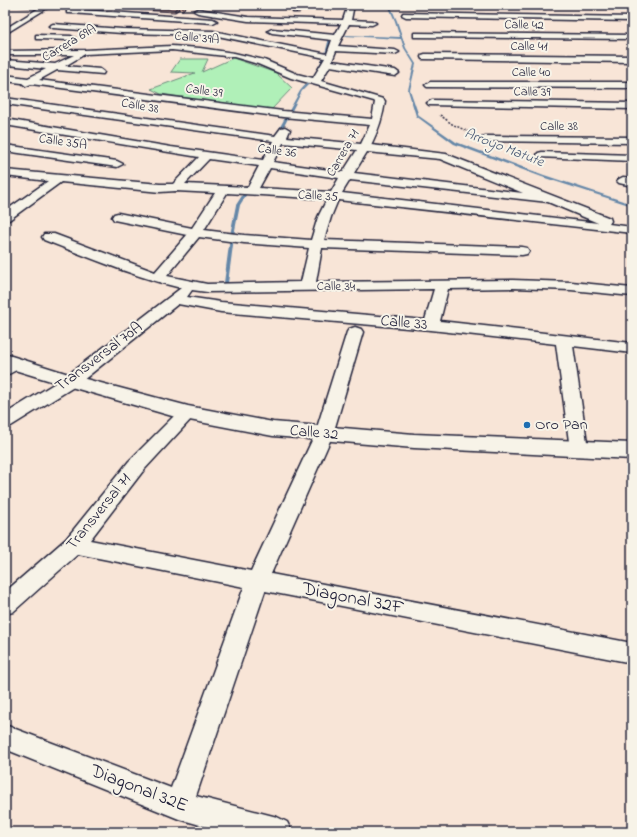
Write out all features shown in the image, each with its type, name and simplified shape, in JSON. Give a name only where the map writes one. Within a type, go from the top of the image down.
[{"type":"street","points":[[5,32],[49,5]]},
{"type":"street","name":"Carrera 69A","points":[[11,91],[85,52],[101,41],[140,5]]},
{"type":"street","points":[[316,82],[334,48],[337,38],[346,23],[350,10]]},
{"type":"street","points":[[70,11],[241,23]]},
{"type":"street","points":[[198,11],[248,19],[372,23]]},
{"type":"street","points":[[406,15],[632,19]]},
{"type":"street","points":[[200,50],[248,19]]},
{"type":"street","points":[[53,26],[200,33],[223,36],[328,60],[395,73]]},
{"type":"street","points":[[267,31],[337,38]]},
{"type":"street","name":"Calle 42","points":[[417,35],[632,37]]},
{"type":"street","points":[[39,37],[82,38]]},
{"type":"street","name":"Calle 39A","points":[[5,53],[85,52],[172,48],[200,50],[234,55],[254,60],[294,76],[372,97],[380,101]]},
{"type":"street","points":[[334,48],[395,52]]},
{"type":"street","name":"Calle 41","points":[[425,58],[632,59]]},
{"type":"street","points":[[5,62],[100,72]]},
{"type":"street","name":"Calle 39","points":[[5,78],[290,115],[376,122]]},
{"type":"street","name":"Calle 40","points":[[430,84],[632,85]]},
{"type":"street","name":"Calle 38","points":[[5,101],[100,113],[199,130],[442,156],[547,199]]},
{"type":"street","name":"Carrera 71","points":[[308,286],[315,244],[334,196],[364,147],[376,122],[379,114],[380,101]]},
{"type":"street","name":"Calle 39","points":[[432,103],[632,106]]},
{"type":"street","points":[[171,150],[199,130],[226,107]]},
{"type":"street","points":[[247,192],[290,115]]},
{"type":"street","name":"Calle 36","points":[[5,122],[171,150],[347,176],[547,199]]},
{"type":"street","name":"Calle 38","points":[[485,139],[632,140]]},
{"type":"street","name":"Calle 35A","points":[[5,148],[117,164],[94,182]]},
{"type":"street","points":[[176,187],[207,155]]},
{"type":"street","points":[[542,155],[632,158]]},
{"type":"street","name":"Calle 35","points":[[5,173],[160,188],[176,187],[334,196],[631,231]]},
{"type":"street","points":[[5,217],[58,178]]},
{"type":"street","points":[[158,278],[196,232],[223,190]]},
{"type":"street","points":[[547,199],[631,231]]},
{"type":"street","points":[[118,217],[235,238],[315,244],[522,251]]},
{"type":"street","name":"Calle 34","points":[[49,237],[158,278],[189,286],[222,288],[513,284],[571,286],[632,292]]},
{"type":"street","points":[[431,325],[442,285]]},
{"type":"street","name":"Transversal 70A","points":[[5,422],[71,381],[176,299],[189,286]]},
{"type":"street","name":"Calle 33","points":[[176,299],[221,307],[431,325],[632,348]]},
{"type":"street","points":[[179,805],[257,581],[324,434],[356,332]]},
{"type":"street","points":[[564,341],[579,449]]},
{"type":"street","name":"Calle 32","points":[[9,364],[187,413],[273,429],[414,441],[632,451]]},
{"type":"street","name":"Transversal 71","points":[[5,605],[74,544],[136,466],[187,413]]},
{"type":"street","name":"Diagonal 32F","points":[[74,544],[257,581],[632,653]]},
{"type":"street","name":"Diagonal 32E","points":[[5,737],[179,805],[248,828],[277,832]]},
{"type":"green space","points":[[233,58],[276,73],[292,88],[271,110],[161,94],[151,89],[195,73],[171,72],[180,59],[208,59],[202,72]]},
{"type":"building","points":[[143,5],[185,5],[175,9],[140,7]]},
{"type":"waterway","name":"Arroyo Matute","points":[[389,5],[402,38]]},
{"type":"waterway","points":[[346,36],[402,38]]},
{"type":"waterway","name":"Arroyo Matute","points":[[402,38],[405,48],[415,64],[409,90],[418,116],[455,143],[543,176],[632,205]]},
{"type":"waterway","points":[[326,54],[330,39]]},
{"type":"waterway","points":[[312,79],[324,58]]},
{"type":"waterway","points":[[278,134],[301,91],[308,84]]},
{"type":"waterway","points":[[226,283],[238,205],[248,189]]},
{"type":"place","name":"Oro Pan","points":[[527,425]]}]
